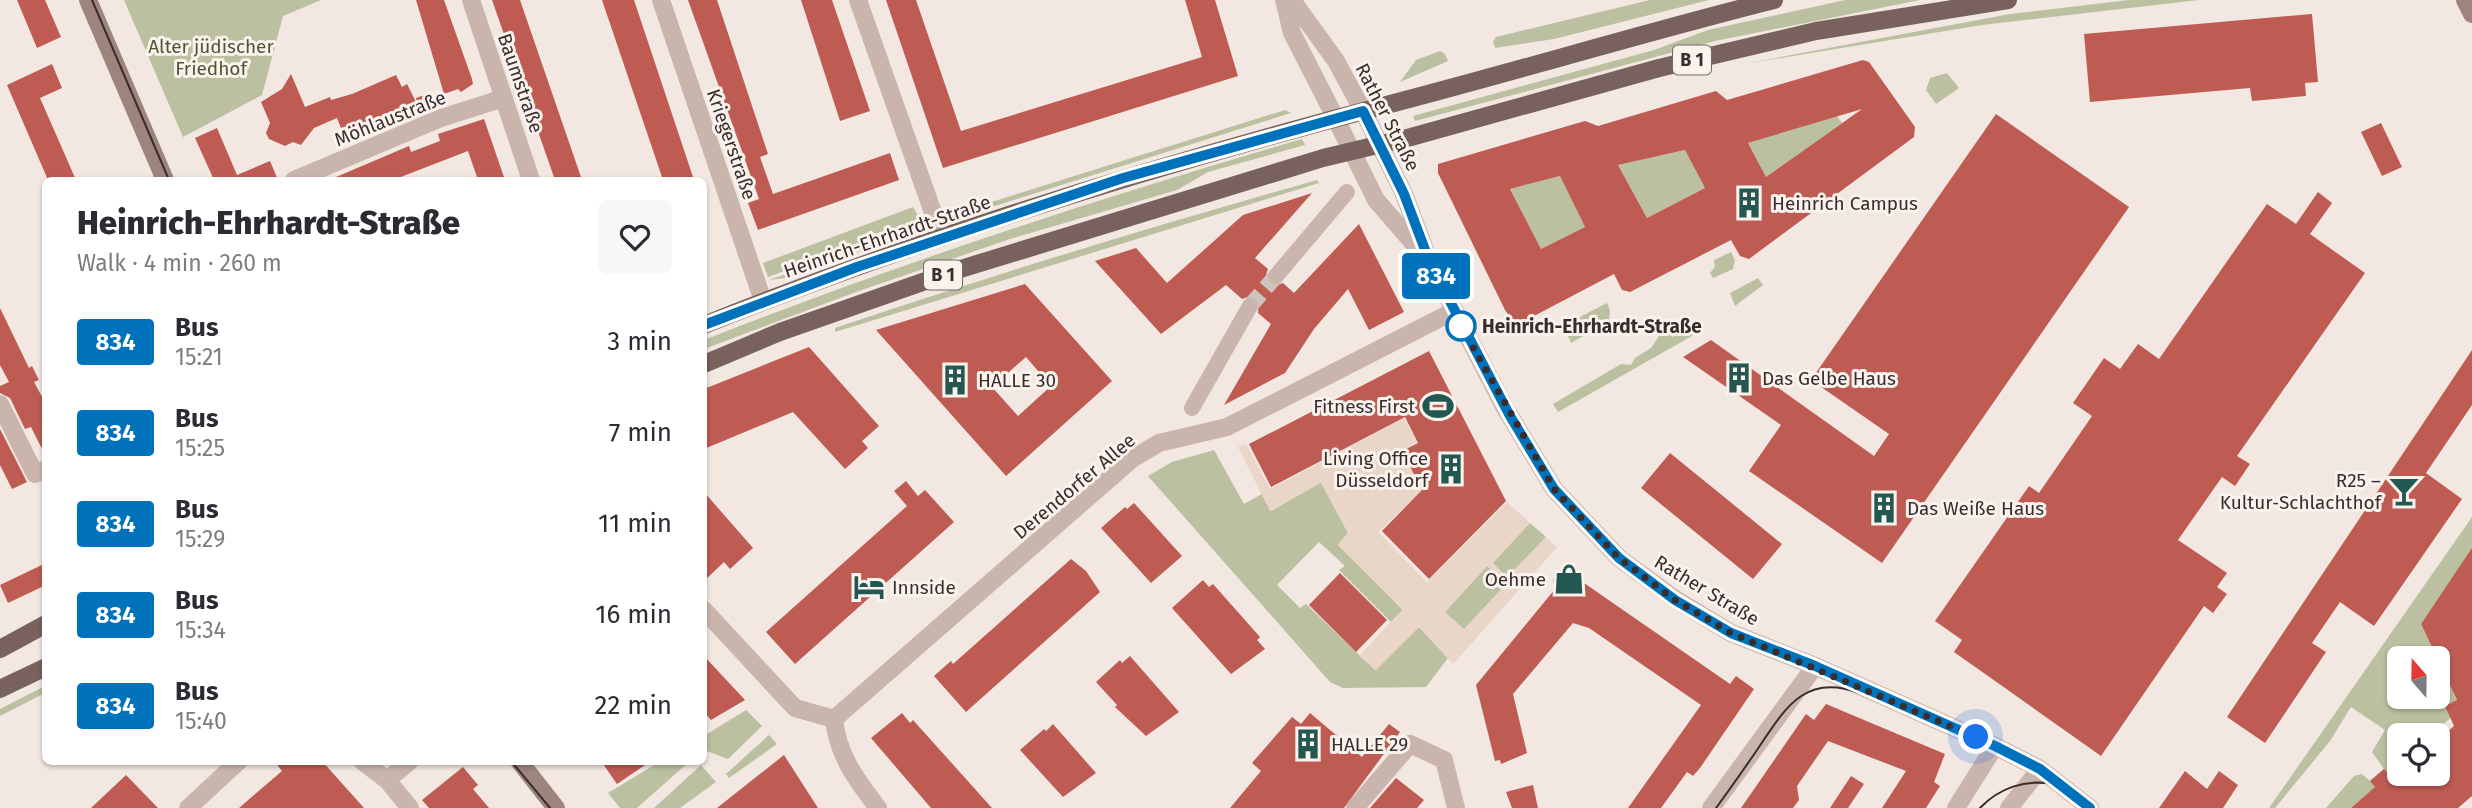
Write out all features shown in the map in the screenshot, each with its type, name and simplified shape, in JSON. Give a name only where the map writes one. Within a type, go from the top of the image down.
[{"type":"main road","points":[[88,0],[165,177]]},
{"type":"main road","name":"Heinrich-Ehrhardt-Straße","points":[[707,324],[942,237],[1123,178],[1335,117],[1774,0]]},
{"type":"main road","name":"B 1","points":[[707,363],[780,332],[954,271],[1352,151],[1659,68],[1790,37],[2008,0]]},
{"type":"main road","points":[[2465,0],[2472,14]]},
{"type":"main road","points":[[1,645],[42,627]]},
{"type":"main road","points":[[0,689],[42,669]]},
{"type":"main road","points":[[515,765],[533,781]]},
{"type":"main road","points":[[522,765],[555,808]]},
{"type":"street","name":"Baumstraße","points":[[471,0],[530,177]]},
{"type":"street","name":"Kriegerstraße","points":[[661,0],[763,301]]},
{"type":"street","points":[[858,0],[942,237]]},
{"type":"street","name":"Rather Straße","points":[[1284,0],[1292,33],[1376,200],[1430,263]]},
{"type":"street","name":"Rather Straße","points":[[1292,0],[1336,61],[1363,111],[1404,194],[1430,263],[1505,408],[1554,489],[1619,558],[1675,600],[1731,633],[1815,666],[1995,746],[2040,769],[2090,808]]},
{"type":"street","name":"Möhlaustraße","points":[[301,177],[441,118],[504,98]]},
{"type":"street","points":[[1276,276],[1347,192]]},
{"type":"street","points":[[1192,408],[1250,306]]},
{"type":"street","name":"Derendorfer Allee","points":[[834,719],[1132,459],[1158,443],[1227,427],[1454,311]]},
{"type":"street","points":[[0,404],[35,474],[42,471]]},
{"type":"street","points":[[707,613],[795,708],[834,719],[838,747],[878,808]]},
{"type":"street","points":[[1711,808],[1815,666]]},
{"type":"street","points":[[1355,808],[1410,744],[1444,760],[1456,808]]},
{"type":"street","points":[[1956,808],[1995,746]]},
{"type":"street","points":[[188,808],[235,765]]},
{"type":"street","points":[[367,765],[387,780],[410,808]]},
{"type":"street","points":[[387,780],[405,765]]},
{"type":"street","points":[[2009,808],[2040,769]]},
{"type":"green space","name":"Alter jüdischer Friedhof","points":[[124,0],[321,0],[283,16],[262,95],[183,137]]},
{"type":"green space","points":[[1650,0],[1709,0],[1554,39],[1495,48],[1493,42],[1496,37]]},
{"type":"green space","points":[[1845,0],[1920,0],[1715,41],[1415,121],[1413,116],[1654,50],[1708,30]]},
{"type":"green space","points":[[2129,0],[2199,0],[1982,25],[1744,64],[2010,14]]},
{"type":"green space","points":[[1440,51],[1448,61],[1400,82],[1416,60]]},
{"type":"green space","points":[[1947,73],[1959,88],[1936,104],[1926,90],[1930,78]]},
{"type":"green space","points":[[1285,110],[1291,113],[969,214],[950,215]]},
{"type":"green space","points":[[1837,116],[1842,123],[1766,177],[1748,143]]},
{"type":"green space","points":[[1302,139],[1305,145],[1208,172],[1177,190],[1010,239],[856,292],[707,348],[707,339],[778,312],[926,258],[1151,184]]},
{"type":"green space","points":[[1685,150],[1705,188],[1647,218],[1618,165]]},
{"type":"green space","points":[[1560,176],[1585,227],[1541,249],[1510,189]]},
{"type":"green space","points":[[1317,180],[1319,183],[835,332],[835,328],[1015,270]]},
{"type":"green space","points":[[913,207],[919,217],[916,222],[768,277],[763,263]]},
{"type":"green space","points":[[921,225],[915,231],[785,278],[769,280]]},
{"type":"green space","points":[[1731,252],[1735,260],[1733,269],[1713,278],[1710,273],[1715,267],[1714,260]]},
{"type":"green space","points":[[1758,278],[1763,285],[1735,306],[1730,293]]},
{"type":"green space","points":[[1607,303],[1610,310],[1609,321],[1571,343],[1568,336],[1574,328],[1572,321]]},
{"type":"green space","points":[[1696,325],[1699,332],[1558,412],[1553,404],[1621,364],[1631,365],[1635,358],[1651,348],[1665,327],[1672,337]]},
{"type":"green space","points":[[1214,450],[1244,504],[1262,494],[1271,511],[1321,482],[1348,533],[1338,545],[1403,610],[1392,623],[1339,570],[1345,566],[1319,542],[1277,585],[1300,608],[1306,604],[1375,670],[1419,627],[1448,658],[1426,687],[1343,688],[1330,682],[1148,476],[1172,462]]},
{"type":"green space","points":[[2472,517],[2472,551],[2421,624],[2431,646],[2387,646],[2387,709],[2450,709],[2450,686],[2461,709],[2445,723],[2387,723],[2387,777],[2351,808],[2326,808],[2354,776],[2362,774],[2370,781],[2384,769],[2372,752],[2385,730],[2351,707],[2330,741],[2275,808],[2269,808]]},
{"type":"green space","points":[[1530,523],[1546,537],[1508,578],[1492,563]]},
{"type":"green space","points":[[1487,566],[1506,584],[1464,630],[1445,612]]},
{"type":"green space","points":[[42,688],[42,695],[0,716],[0,709]]},
{"type":"green space","points":[[746,710],[762,726],[728,759],[707,751],[707,734]]},
{"type":"green space","points":[[769,735],[777,744],[729,778],[726,774]]},
{"type":"green space","points":[[654,765],[685,765],[637,808],[620,808],[608,793]]},
{"type":"green space","points":[[701,765],[716,782],[680,808],[654,808]]},
{"type":"shaded area","points":[[1399,409],[1417,442],[1401,451],[1422,491],[1378,532],[1427,582],[1507,502],[1530,523],[1493,563],[1507,577],[1546,537],[1557,547],[1453,664],[1419,627],[1376,670],[1359,656],[1403,609],[1338,545],[1348,533],[1321,483],[1270,511],[1238,447],[1246,444],[1270,489],[1390,425],[1386,416]],"holes":[[[1487,566],[1506,584],[1464,629],[1445,612]]]},
{"type":"building","points":[[17,0],[45,0],[61,37],[37,48]]},
{"type":"building","points":[[416,0],[444,0],[473,84],[461,92],[458,89],[444,94]]},
{"type":"building","points":[[492,0],[520,0],[581,177],[554,177]]},
{"type":"building","points":[[602,0],[634,0],[693,177],[662,177]]},
{"type":"building","points":[[688,0],[717,0],[768,154],[760,157],[773,194],[890,153],[899,180],[758,230],[748,203],[759,199]]},
{"type":"building","points":[[801,0],[832,0],[870,111],[840,121]]},
{"type":"building","points":[[886,0],[916,0],[961,131],[1202,57],[1185,0],[1215,0],[1238,76],[943,168]]},
{"type":"building","points":[[2312,14],[2318,82],[2305,83],[2306,96],[2252,101],[2250,88],[2090,102],[2084,34]]},
{"type":"building","name":"Heinrich Campus","points":[[1863,60],[1869,62],[1915,127],[1914,137],[1749,259],[1740,256],[1731,240],[1630,292],[1622,290],[1614,274],[1519,324],[1514,323],[1505,310],[1438,173],[1438,164],[1585,121],[1598,126],[1716,91],[1727,100]],"holes":[[[1862,109],[1766,177],[1748,143]],[[1685,150],[1705,188],[1647,218],[1618,165]],[[1560,176],[1585,227],[1541,249],[1510,189]]]},
{"type":"building","points":[[52,64],[62,88],[40,98],[75,177],[47,177],[7,85]]},
{"type":"building","points":[[291,74],[305,107],[330,97],[331,100],[352,94],[396,75],[402,87],[407,84],[416,102],[343,133],[337,118],[314,128],[301,145],[293,142],[285,146],[269,139],[266,133],[270,123],[261,102],[282,89]]},
{"type":"building","points":[[430,93],[435,107],[420,112],[416,98]]},
{"type":"building","points":[[1996,114],[2129,207],[1882,563],[1749,471],[1781,425],[1683,357],[1711,340],[1874,456],[1889,434],[1811,380]]},
{"type":"building","points":[[484,119],[504,177],[477,177],[468,151],[401,177],[336,177],[409,146],[411,152],[440,141],[438,134]]},
{"type":"building","points":[[2381,123],[2402,167],[2382,176],[2361,132]]},
{"type":"building","points":[[217,128],[237,175],[270,161],[277,177],[213,177],[195,138]]},
{"type":"building","points":[[2318,192],[2332,203],[2310,234],[2365,273],[2237,456],[2250,464],[2235,486],[2222,477],[2178,540],[2227,573],[2217,587],[2227,594],[2213,613],[2204,606],[2101,756],[1954,652],[1962,640],[1935,621],[2029,486],[2039,493],[2092,416],[2073,403],[2104,358],[2120,369],[2138,344],[2159,359],[2267,204],[2296,224]]},
{"type":"building","points":[[1312,193],[1255,258],[1268,269],[1266,275],[1269,284],[1275,286],[1283,283],[1294,293],[1359,224],[1404,312],[1369,330],[1348,289],[1314,329],[1285,373],[1224,405],[1271,324],[1258,313],[1259,300],[1251,296],[1242,299],[1226,285],[1161,334],[1095,261],[1136,248],[1167,283],[1243,215]]},
{"type":"building","name":"HALLE 30","points":[[1025,284],[1112,381],[1006,476],[876,330]],"holes":[[[1026,357],[1051,386],[1018,416],[992,387]]]},
{"type":"building","points":[[0,308],[29,368],[32,366],[39,380],[34,382],[42,397],[42,449],[31,427],[25,429],[10,398],[0,393],[0,386],[9,382],[0,365]]},
{"type":"building","points":[[809,347],[879,426],[862,441],[868,448],[845,469],[793,412],[707,448],[707,388]]},
{"type":"building","points":[[2472,350],[2472,405],[2426,473],[2462,499],[2374,626],[2340,602],[2312,643],[2326,652],[2265,743],[2227,717]]},
{"type":"building","name":"Living Office Düsseldorf","points":[[1429,351],[1506,501],[1429,579],[1382,531],[1422,490],[1402,451],[1418,443],[1405,417],[1271,487],[1249,444]]},
{"type":"building","points":[[0,429],[27,482],[12,489],[0,465]]},
{"type":"building","points":[[1670,453],[1782,544],[1753,579],[1641,488]]},
{"type":"building","points":[[906,481],[918,496],[925,490],[954,522],[795,664],[766,632],[907,506],[894,491]]},
{"type":"building","points":[[707,495],[753,548],[730,569],[724,562],[707,578]]},
{"type":"building","points":[[1134,503],[1182,556],[1151,583],[1101,528],[1125,507],[1127,509]]},
{"type":"building","points":[[2472,548],[2472,796],[2458,808],[2351,808],[2375,787],[2370,781],[2384,769],[2387,773],[2387,786],[2450,786],[2450,730],[2454,726],[2446,709],[2450,709],[2450,704],[2457,700],[2450,685],[2450,646],[2431,646],[2421,624]]},
{"type":"building","points":[[1071,559],[1086,571],[1100,592],[966,712],[934,676],[951,661],[953,664]]},
{"type":"building","points":[[42,565],[42,587],[8,603],[0,585]]},
{"type":"building","points":[[1573,570],[1583,577],[1584,583],[1730,684],[1736,676],[1754,689],[1700,768],[1693,776],[1687,772],[1661,808],[1628,808],[1701,705],[1589,628],[1573,623],[1513,694],[1527,753],[1501,764],[1500,760],[1495,761],[1476,685],[1555,589],[1553,580],[1561,571]]},
{"type":"building","points":[[1340,573],[1387,620],[1356,652],[1309,605]]},
{"type":"building","points":[[1203,580],[1209,587],[1213,584],[1260,637],[1257,640],[1265,649],[1231,674],[1172,608]]},
{"type":"building","points":[[1130,656],[1179,712],[1146,736],[1115,707],[1117,705],[1096,682],[1120,660],[1122,663]]},
{"type":"building","points":[[707,659],[745,700],[711,720],[707,715]]},
{"type":"building","points":[[1826,704],[1945,754],[1934,782],[1940,786],[1926,808],[1882,808],[1906,771],[1828,741],[1797,786],[1799,800],[1793,808],[1741,808],[1806,714],[1814,720]]},
{"type":"building","points":[[902,713],[910,723],[913,720],[992,808],[931,808],[871,738]]},
{"type":"building","name":"HALLE 29","points":[[1310,713],[1362,757],[1389,724],[1400,732],[1344,808],[1230,808],[1261,771],[1252,763],[1292,717],[1301,724]]},
{"type":"building","points":[[1053,724],[1096,773],[1063,797],[1020,750]]},
{"type":"building","points":[[784,755],[818,808],[717,808]]},
{"type":"building","points":[[277,765],[326,765],[364,808],[239,808],[282,771]]},
{"type":"building","points":[[604,765],[645,765],[617,784]]},
{"type":"building","points":[[463,767],[478,785],[473,789],[489,808],[429,808],[422,800]]},
{"type":"building","points":[[2185,771],[2207,789],[2219,771],[2238,785],[2223,808],[2159,808]]},
{"type":"building","points":[[126,775],[158,808],[91,808]]},
{"type":"building","points":[[1851,776],[1864,784],[1848,808],[1830,808]]},
{"type":"building","points":[[1396,778],[1424,800],[1417,808],[1370,808]]},
{"type":"building","points":[[1533,785],[1538,808],[1512,808],[1506,792]]},
{"type":"tunnel","points":[[1250,306],[1276,276]]},
{"type":"tram line","points":[[92,0],[168,177]]},
{"type":"tram line","points":[[1716,808],[1787,709],[1810,691],[1824,687],[1859,693],[1977,742],[2034,771],[2086,808]]},
{"type":"tram line","points":[[514,765],[550,808]]},
{"type":"tram line","points":[[1980,808],[1995,795],[2013,787],[2032,783],[2053,784]]},
{"type":"bus line","name":"834","points":[[707,324],[942,237],[1123,178],[1307,124],[1363,111],[1404,194],[1430,263],[1510,416],[1554,489],[1619,558],[1675,600],[1731,633],[1815,666],[1995,746],[2040,769],[2090,808]]},
{"type":"place","name":"Heinrich Campus","points":[[1749,203]]},
{"type":"place","name":"Heinrich-Ehrhardt-Straße","points":[[1461,326]]},
{"type":"place","name":"Das Gelbe Haus","points":[[1739,378]]},
{"type":"place","name":"HALLE 30","points":[[955,380]]},
{"type":"place","name":"Fitness First","points":[[1438,406]]},
{"type":"place","name":"Living Office Düsseldorf","points":[[1451,469]]},
{"type":"place","name":"R25 – Kultur‐Schlachthof","points":[[2404,491]]},
{"type":"place","name":"Das Weiße Haus","points":[[1884,508]]},
{"type":"place","name":"Oehme","points":[[1569,579]]},
{"type":"place","name":"Innside","points":[[869,587]]},
{"type":"place","name":"HALLE 29","points":[[1308,744]]},
{"type":"route","points":[[1461,326],[1554,489],[1619,558],[1675,600],[1731,633],[1815,666],[1976,737]]}]
